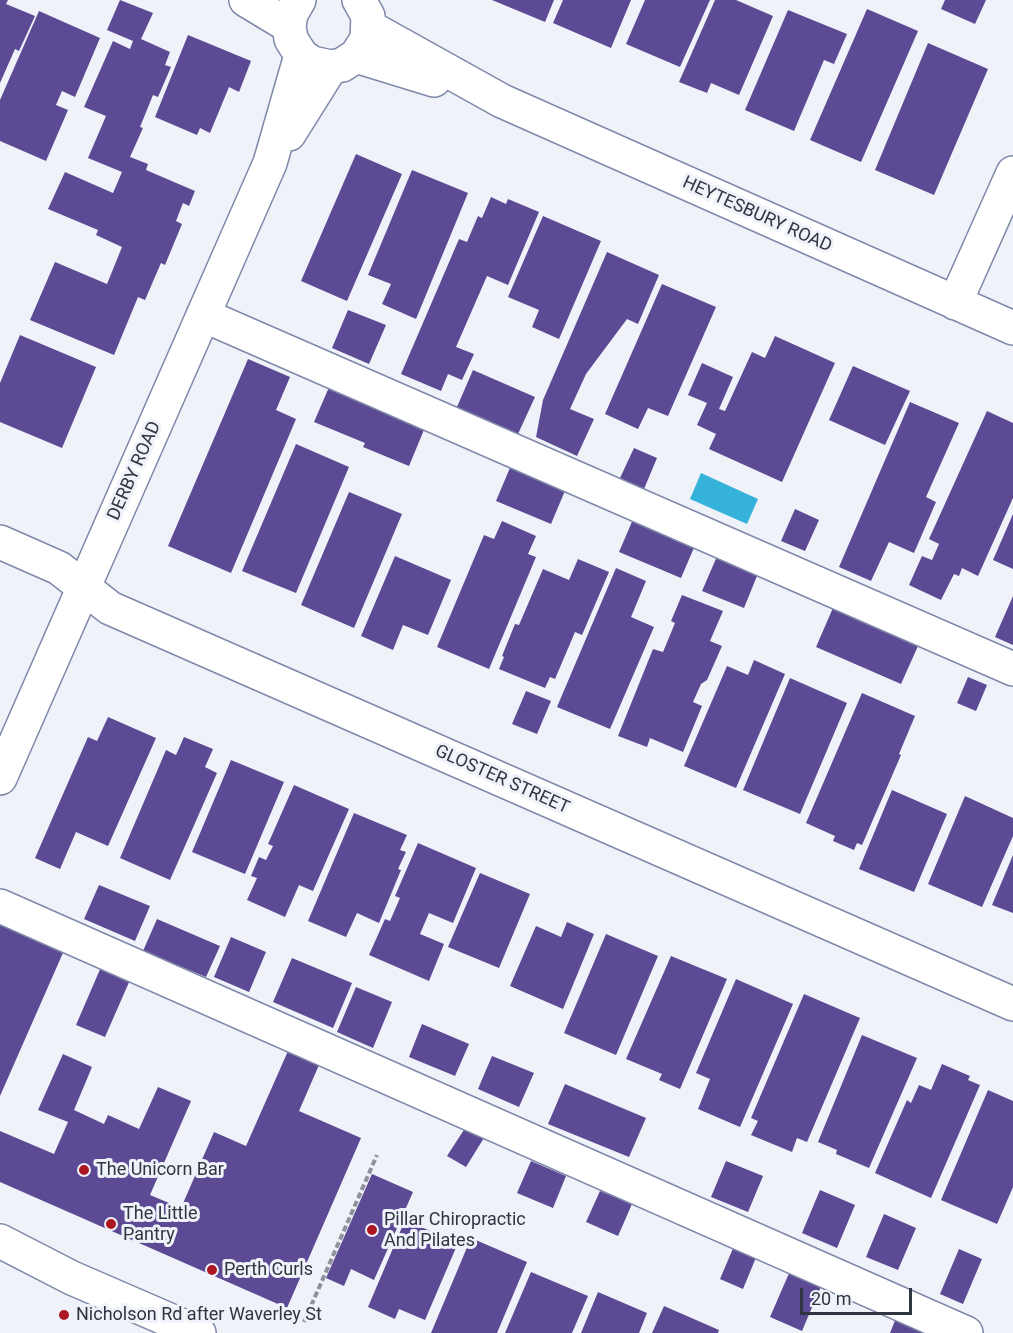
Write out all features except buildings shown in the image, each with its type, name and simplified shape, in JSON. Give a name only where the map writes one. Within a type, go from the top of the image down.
[{"type":"street","points":[[246,0],[296,27]]},
{"type":"street","name":"HEYTESBURY ROAD","points":[[362,7],[502,101],[1013,328]]},
{"type":"street","name":"DERBY ROAD","points":[[0,778],[270,163],[344,62],[367,39],[362,7]]},
{"type":"street","name":"HEYTESBURY ROAD","points":[[296,27],[312,63],[344,62],[502,101]]},
{"type":"street","name":"DERBY ROAD","points":[[270,163],[296,27]]},
{"type":"street","points":[[955,303],[1013,173]]},
{"type":"street","points":[[203,315],[1013,669]]},
{"type":"street","name":"GLOSTER STREET","points":[[0,542],[59,568],[110,608],[1013,1004]]},
{"type":"street","points":[[0,906],[966,1333]]},
{"type":"street","points":[[0,1241],[72,1278],[199,1333]]},
{"type":"street","points":[[0,1259],[72,1278]]},
{"type":"path","points":[[304,1322],[377,1155]]},
{"type":"water","points":[[701,473],[758,499],[747,524],[690,499]]},
{"type":"place","name":"The Unicorn Bar","points":[[84,1170]]},
{"type":"place","name":"The Little Pantry","points":[[111,1224]]},
{"type":"place","name":"Pillar Chiropractic And Pilates","points":[[372,1230]]},
{"type":"place","name":"Perth Curls","points":[[212,1270]]},
{"type":"place","name":"Nicholson Rd after Waverley St","points":[[64,1315]]}]
